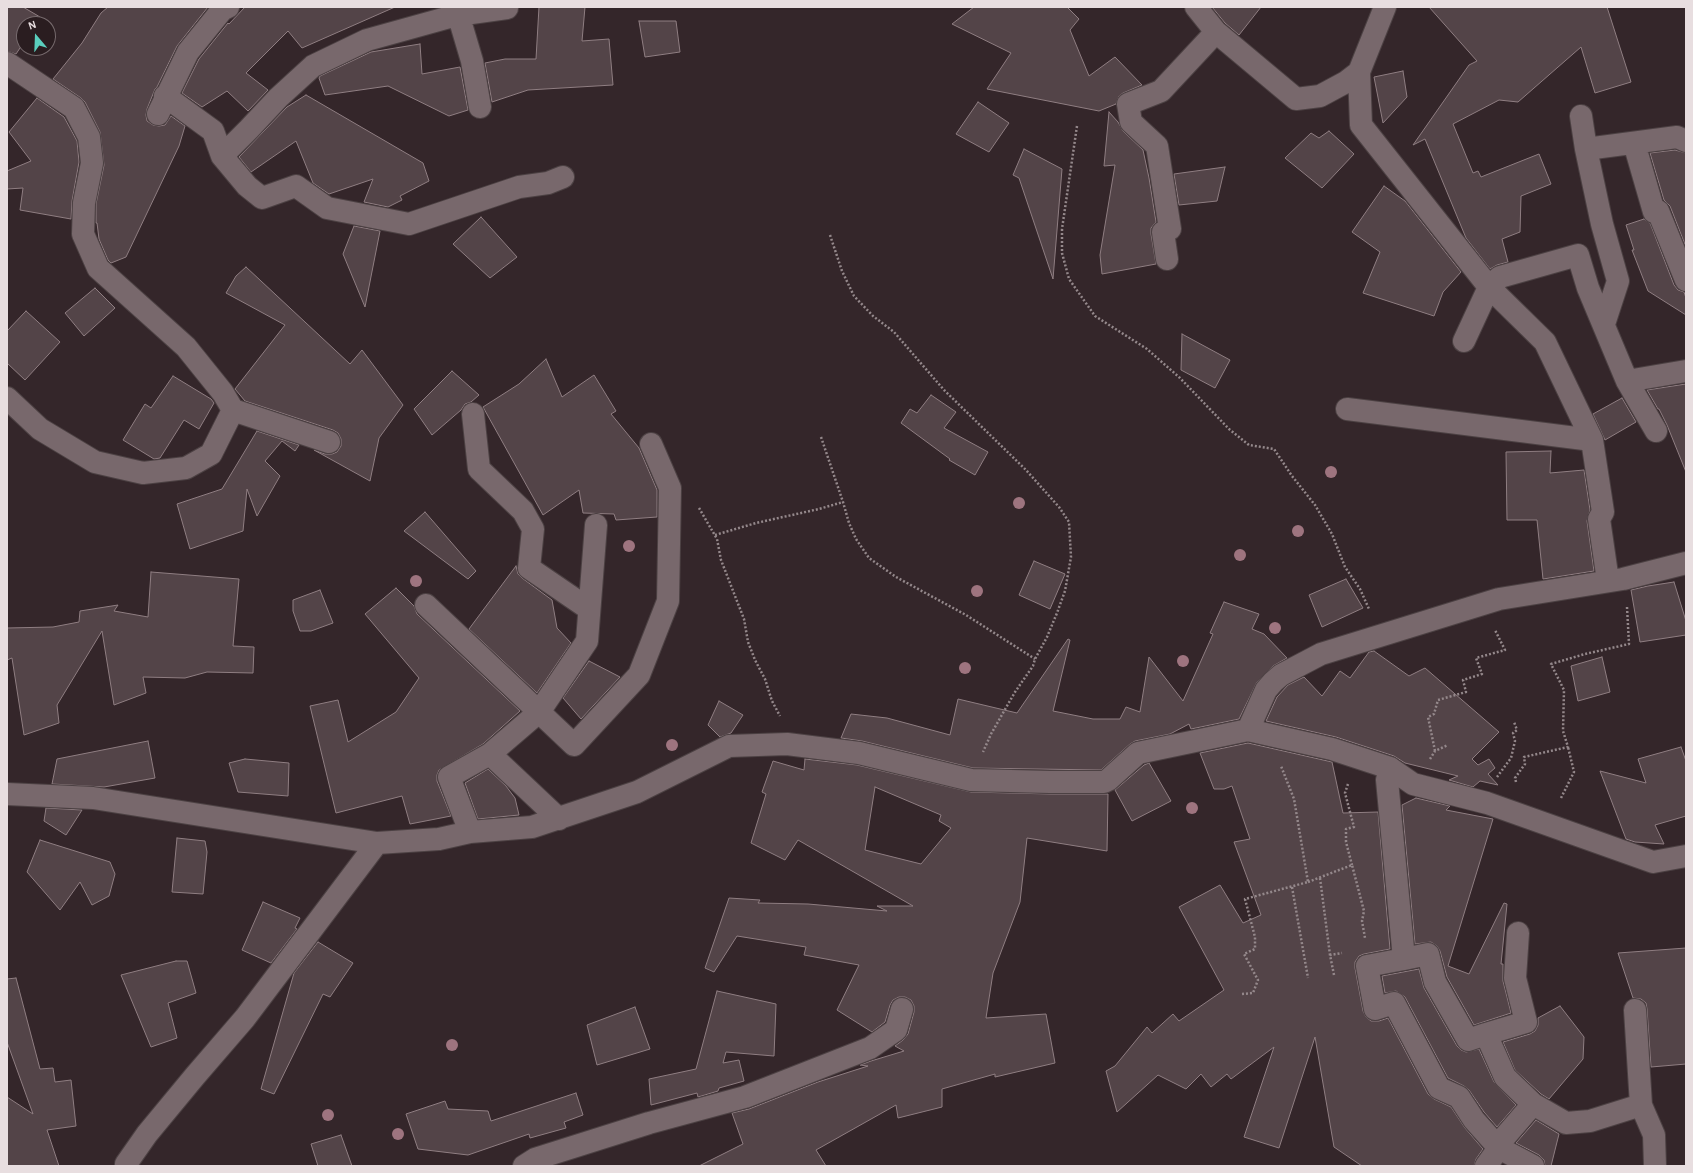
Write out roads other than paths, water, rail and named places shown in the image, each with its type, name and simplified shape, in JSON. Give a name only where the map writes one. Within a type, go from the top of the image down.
[{"type":"street","points":[[1196,7],[1216,32],[1296,99],[1320,96],[1346,82],[1359,72]]},
{"type":"street","points":[[1385,7],[1359,72],[1361,125],[1489,287],[1545,342],[1592,440],[1603,512],[1599,519],[1615,580]]},
{"type":"street","points":[[223,8],[188,52],[161,105],[213,131],[222,156],[247,186],[262,198],[296,186],[327,208],[410,224],[519,188],[548,183],[563,177]]},
{"type":"street","points":[[222,156],[278,98],[313,66],[367,40],[456,11],[507,8]]},
{"type":"street","points":[[456,11],[472,61],[480,107]]},
{"type":"street","points":[[1167,259],[1163,232],[1170,229],[1157,146],[1130,122],[1128,104],[1161,91],[1216,32]]},
{"type":"street","points":[[7,63],[74,108],[89,137],[92,163],[84,203],[83,234],[98,268],[186,347],[223,393],[233,410],[329,442]]},
{"type":"street","points":[[1581,116],[1586,149],[1602,224],[1618,281],[1604,324]]},
{"type":"street","points":[[1586,149],[1677,137],[1686,141]]},
{"type":"street","points":[[1634,143],[1654,212],[1658,211],[1686,280]]},
{"type":"street","points":[[1464,341],[1489,287],[1500,277],[1578,254],[1588,288],[1627,381],[1656,431]]},
{"type":"street","points":[[1627,381],[1686,371]]},
{"type":"street","points":[[7,398],[40,429],[95,462],[143,473],[186,468],[210,454],[233,410]]},
{"type":"street","points":[[1347,409],[1592,440]]},
{"type":"street","points":[[473,414],[479,469],[523,511],[533,529],[529,568],[590,609]]},
{"type":"street","points":[[426,605],[574,745],[639,676],[668,601],[670,488],[651,444]]},
{"type":"street","points":[[470,832],[449,777],[490,754],[539,712],[587,641],[596,525]]},
{"type":"street","points":[[1258,732],[1266,690],[1281,675],[1321,654],[1499,598],[1615,580],[1686,563]]},
{"type":"street","points":[[7,794],[93,798],[377,843],[439,839],[470,832],[532,827],[637,792],[729,746],[787,744],[859,753],[971,780],[1104,782],[1138,753],[1258,732],[1332,749],[1390,768],[1413,784],[1487,803],[1653,862],[1686,856]]},
{"type":"street","points":[[490,754],[559,819]]},
{"type":"street","points":[[1390,768],[1387,780],[1404,959]]},
{"type":"street","points":[[126,1164],[147,1134],[194,1076],[245,1018],[377,843]]},
{"type":"street","points":[[1518,933],[1515,978],[1526,1022],[1468,1040],[1435,982],[1428,954],[1367,966],[1376,1009],[1394,1004],[1438,1088],[1459,1097],[1474,1120],[1499,1148],[1533,1166]]},
{"type":"street","points":[[524,1166],[535,1159],[634,1128],[745,1097],[870,1048],[896,1030],[902,1009]]},
{"type":"street","points":[[1634,1010],[1641,1105],[1654,1135],[1655,1166]]},
{"type":"street","points":[[1486,1034],[1504,1078],[1533,1104],[1566,1123],[1590,1121],[1641,1105]]},
{"type":"street","points":[[1486,1166],[1499,1148],[1502,1140],[1533,1104]]}]
